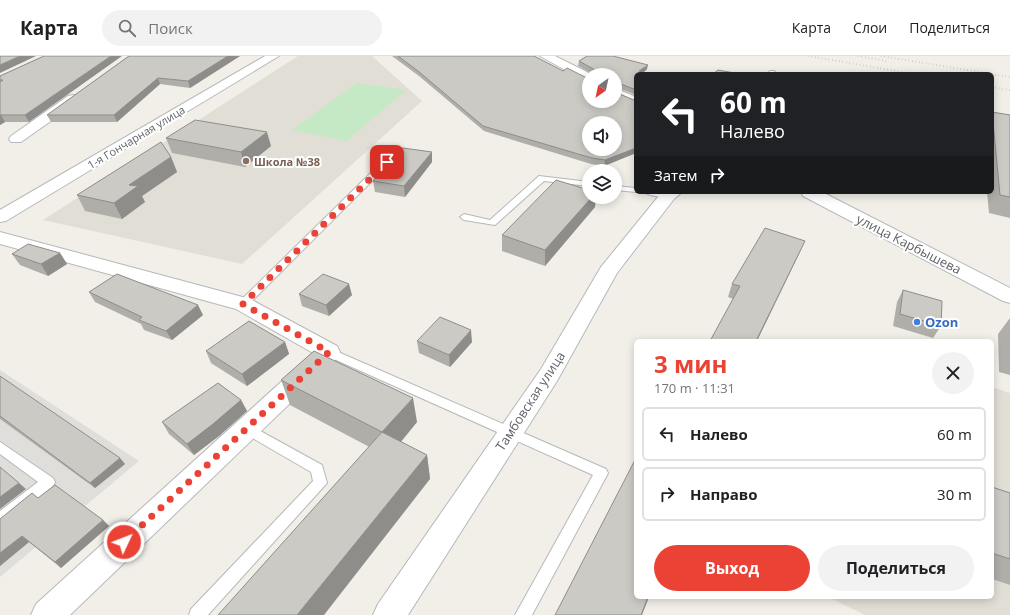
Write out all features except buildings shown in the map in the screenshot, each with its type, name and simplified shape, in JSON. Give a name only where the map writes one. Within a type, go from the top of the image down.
[{"type":"street","name":"1-я Гончарная улица","points":[[0,217],[273,56]]},
{"type":"street","points":[[546,56],[582,74]]},
{"type":"street","points":[[16,139],[81,93]]},
{"type":"street","points":[[622,95],[634,101]]},
{"type":"street","name":"Тамбовская улица","points":[[389,615],[549,375],[608,272],[662,194]]},
{"type":"street","name":"улица Карбышева","points":[[813,194],[1010,296]]},
{"type":"street","points":[[0,238],[243,304],[329,352],[47,615]]},
{"type":"lane","points":[[243,304],[387,162]]},
{"type":"lane","points":[[464,218],[492,223],[542,178],[582,183]]},
{"type":"lane","points":[[622,189],[634,190]]},
{"type":"lane","points":[[329,352],[601,473],[523,615]]},
{"type":"lane","points":[[197,615],[320,483],[317,469],[246,428]]},
{"type":"lane","points":[[0,447],[48,482],[0,520]]},
{"type":"shaded area","name":"Школа №38","points":[[298,56],[372,56],[422,101],[242,264],[43,220]]},
{"type":"shaded area","points":[[0,370],[139,461],[0,577]]},
{"type":"shaded area","points":[[994,388],[1010,393],[1010,615],[865,615],[832,599],[994,599]]},
{"type":"green space","points":[[357,83],[406,90],[346,141],[292,130]]},
{"type":"railway","points":[[808,56],[902,72]]},
{"type":"railway","points":[[858,56],[887,61]]},
{"type":"railway","points":[[881,56],[979,72]]},
{"type":"railway","points":[[994,74],[1010,77]]},
{"type":"railway","points":[[994,87],[1010,90]]},
{"type":"place","name":"Школа №38","points":[[246,161]]},
{"type":"place","name":"Ozon","points":[[917,322]]},
{"type":"route","points":[[124,542],[329,352],[243,304],[387,162]]}]
